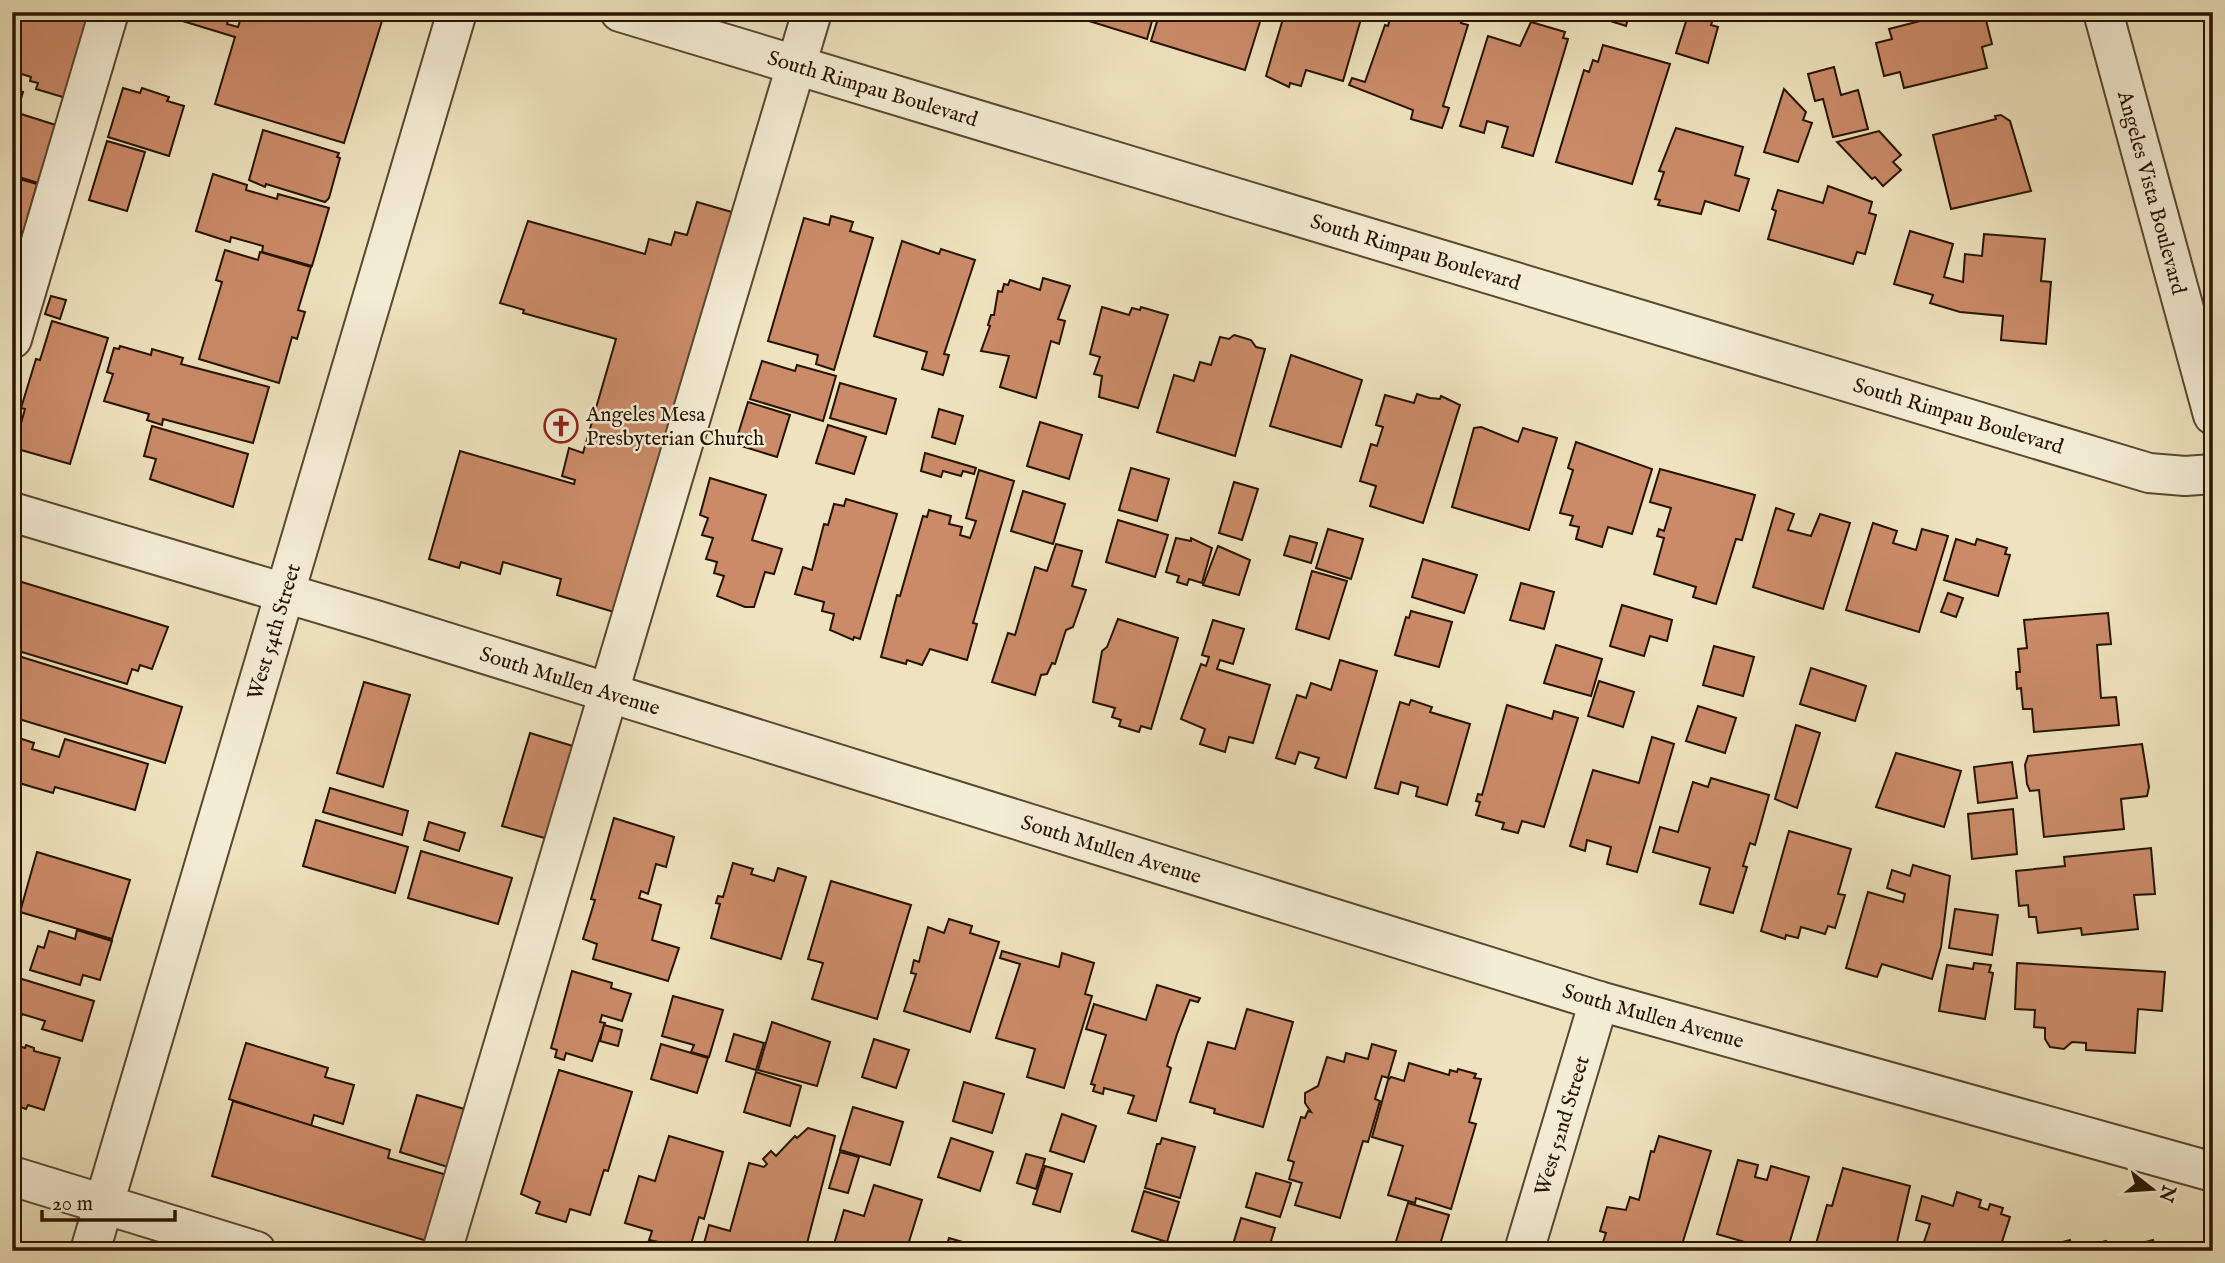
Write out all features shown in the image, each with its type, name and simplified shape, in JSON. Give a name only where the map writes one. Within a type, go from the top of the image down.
[{"type":"street","points":[[12,339],[109,12]]},
{"type":"street","name":"West 54th Street","points":[[90,1251],[457,12]]},
{"type":"street","name":"South Rimpau Boulevard","points":[[620,12],[2149,473],[2185,476],[2213,474]]},
{"type":"street","points":[[442,1251],[812,12]]},
{"type":"street","name":"Angeles Vista Boulevard","points":[[2103,12],[2213,415]]},
{"type":"street","name":"South Mullen Avenue","points":[[12,512],[285,592],[1600,1002],[2213,1172]]},
{"type":"street","name":"West 52nd Street","points":[[1524,1251],[1600,1002]]},
{"type":"street","points":[[12,1176],[256,1251]]},
{"type":"building","points":[[12,12],[92,12],[66,98],[36,89],[38,83],[30,81],[31,77],[12,71]]},
{"type":"building","points":[[153,12],[231,12],[227,24],[238,27],[243,12],[355,12],[382,21],[344,143],[215,104],[235,37]]},
{"type":"building","points":[[1074,12],[1153,12],[1147,39],[1073,16]]},
{"type":"building","points":[[1160,12],[1177,15],[1178,12],[1263,12],[1245,70],[1151,41]]},
{"type":"building","points":[[1285,12],[1363,12],[1343,81],[1306,70],[1301,86],[1290,83],[1289,87],[1266,76]]},
{"type":"building","points":[[1392,12],[1426,12],[1440,17],[1442,12],[1465,12],[1461,23],[1468,25],[1443,106],[1449,108],[1442,128],[1411,119],[1413,110],[1349,85],[1352,78],[1365,82]]},
{"type":"building","points":[[1582,12],[1630,12],[1626,26]]},
{"type":"building","points":[[1689,12],[1715,12],[1711,25],[1718,27],[1708,63],[1676,53]]},
{"type":"building","points":[[1955,12],[1984,12],[1992,44],[1982,47],[1987,68],[1904,88],[1900,72],[1884,76],[1876,43],[1892,39],[1889,29]]},
{"type":"building","points":[[1531,22],[1565,32],[1563,38],[1568,39],[1533,156],[1502,147],[1508,127],[1487,121],[1484,133],[1460,126],[1488,36],[1520,46]]},
{"type":"building","points":[[1603,45],[1670,64],[1632,184],[1556,162],[1584,70],[1589,72],[1593,60],[1598,62]]},
{"type":"building","points":[[1834,67],[1841,95],[1858,90],[1868,129],[1833,137],[1823,99],[1815,101],[1808,74]]},
{"type":"building","points":[[123,88],[140,93],[142,88],[169,97],[167,101],[184,106],[169,156],[108,137]]},
{"type":"building","points":[[12,89],[23,92],[12,129]]},
{"type":"building","points":[[1784,89],[1806,112],[1803,120],[1812,123],[1798,162],[1764,152]]},
{"type":"building","points":[[21,114],[62,127],[45,185],[12,175],[12,142]]},
{"type":"building","points":[[2001,115],[2010,121],[2031,191],[1951,209],[1933,135],[1996,119],[1995,116]]},
{"type":"building","points":[[1676,128],[1743,147],[1735,175],[1749,179],[1739,211],[1705,201],[1701,214],[1658,205],[1660,200],[1655,199],[1664,172],[1659,171]]},
{"type":"building","points":[[263,130],[339,153],[329,198],[325,202],[266,184],[265,187],[249,180]]},
{"type":"building","points":[[1879,131],[1901,155],[1893,162],[1901,170],[1883,186],[1875,177],[1872,179],[1837,142]]},
{"type":"building","points":[[107,141],[145,152],[127,211],[89,200]]},
{"type":"building","points":[[213,174],[247,185],[246,190],[277,199],[278,194],[329,208],[312,266],[262,252],[263,246],[231,237],[230,242],[196,231]]},
{"type":"building","points":[[12,177],[37,184],[23,234],[12,231]]},
{"type":"building","points":[[1828,186],[1872,202],[1869,213],[1876,215],[1865,254],[1857,252],[1853,264],[1768,239],[1776,211],[1772,209],[1778,190],[1823,203]]},
{"type":"building","points":[[697,202],[749,217],[614,612],[557,595],[561,579],[503,562],[500,574],[461,562],[459,568],[429,559],[460,451],[574,484],[575,480],[562,476],[569,448],[583,453],[616,339],[523,313],[524,310],[500,303],[528,221],[645,254],[649,239],[671,245],[675,232],[687,235]]},
{"type":"building","points":[[831,216],[853,222],[850,231],[873,238],[834,370],[816,364],[818,355],[768,341],[804,218],[829,225]]},
{"type":"building","points":[[1910,231],[1953,244],[1944,277],[1963,282],[1965,254],[1982,256],[1984,234],[2045,239],[2041,281],[2051,282],[2046,344],[2001,340],[2003,316],[1960,312],[1930,303],[1933,295],[1894,284]]},
{"type":"building","points":[[902,241],[939,254],[941,249],[975,260],[944,354],[949,355],[943,375],[922,369],[927,352],[874,336]]},
{"type":"building","points":[[225,250],[258,260],[260,252],[311,267],[298,310],[305,312],[297,339],[292,337],[279,383],[199,359],[222,282],[216,280]]},
{"type":"building","points":[[1043,278],[1070,286],[1058,319],[1065,321],[1059,344],[1051,341],[1036,398],[1000,387],[1009,356],[981,351],[991,315],[994,315],[998,291],[1002,292],[1004,284],[1008,285],[1010,280],[1040,290]]},
{"type":"building","points":[[51,296],[66,300],[60,319],[45,314]]},
{"type":"building","points":[[1102,307],[1129,315],[1132,308],[1140,310],[1141,307],[1168,315],[1138,408],[1099,397],[1102,376],[1094,374],[1100,357],[1090,354]]},
{"type":"building","points":[[52,321],[108,338],[70,464],[14,448],[25,409],[21,408],[36,359],[40,360]]},
{"type":"building","points":[[1234,335],[1251,340],[1256,347],[1265,349],[1235,456],[1157,432],[1174,375],[1194,381],[1200,362],[1211,365],[1220,337],[1229,339]]},
{"type":"building","points":[[120,346],[151,355],[152,349],[183,358],[181,364],[269,387],[253,443],[163,419],[162,425],[147,420],[149,414],[104,401],[113,374],[107,372],[114,348],[119,349]]},
{"type":"building","points":[[1291,355],[1362,380],[1341,447],[1270,426]]},
{"type":"building","points":[[762,361],[795,371],[797,365],[836,376],[823,421],[750,399]]},
{"type":"building","points":[[840,383],[896,399],[886,434],[830,418]]},
{"type":"building","points":[[1417,394],[1440,399],[1441,396],[1460,405],[1423,523],[1370,506],[1376,486],[1360,481],[1371,444],[1377,446],[1383,427],[1376,425],[1385,395],[1414,403]]},
{"type":"building","points":[[748,402],[790,415],[777,457],[735,444]]},
{"type":"building","points":[[939,409],[963,416],[955,444],[932,437]]},
{"type":"building","points":[[1040,422],[1082,435],[1069,479],[1027,466]]},
{"type":"building","points":[[828,425],[866,437],[854,474],[816,463]]},
{"type":"building","points":[[152,426],[248,454],[233,507],[150,479],[156,459],[144,456]]},
{"type":"building","points":[[1481,427],[1518,442],[1523,428],[1557,438],[1529,530],[1452,507],[1474,428]]},
{"type":"building","points":[[1576,442],[1652,469],[1632,534],[1608,527],[1602,547],[1576,539],[1579,527],[1570,525],[1573,516],[1560,513],[1573,470],[1568,468]]},
{"type":"building","points":[[925,453],[976,468],[974,474],[963,471],[961,476],[943,471],[941,477],[921,471]]},
{"type":"building","points":[[1131,468],[1169,479],[1157,521],[1119,510]]},
{"type":"building","points":[[1660,469],[1755,495],[1742,540],[1736,539],[1716,604],[1693,597],[1696,587],[1654,574],[1664,538],[1657,536],[1659,529],[1664,531],[1671,508],[1650,502]]},
{"type":"building","points":[[979,470],[1014,481],[973,623],[977,624],[967,660],[930,649],[922,665],[881,657],[897,595],[900,596],[923,516],[927,517],[929,510],[951,516],[949,524],[962,527],[960,535],[970,538],[976,521],[966,518]]},
{"type":"building","points":[[710,478],[766,495],[752,540],[782,549],[774,574],[765,572],[754,607],[745,607],[717,596],[724,576],[714,573],[717,562],[706,559],[713,538],[702,535],[708,518],[700,515]]},
{"type":"building","points":[[1234,482],[1258,489],[1242,540],[1219,533]]},
{"type":"building","points":[[1023,491],[1065,504],[1053,544],[1011,531]]},
{"type":"building","points":[[846,499],[897,514],[860,639],[854,637],[853,640],[830,630],[834,614],[822,611],[824,602],[795,594],[803,567],[812,570],[824,524],[828,525],[834,504],[844,506]]},
{"type":"building","points":[[1776,508],[1794,514],[1788,530],[1811,536],[1820,514],[1850,523],[1823,609],[1753,587]]},
{"type":"building","points":[[1118,520],[1168,535],[1155,577],[1106,562]]},
{"type":"building","points":[[1873,523],[1897,531],[1893,543],[1916,550],[1922,529],[1948,536],[1919,632],[1846,610]]},
{"type":"building","points":[[1328,529],[1363,539],[1351,579],[1316,568]]},
{"type":"building","points":[[1290,536],[1317,543],[1311,563],[1284,555]]},
{"type":"building","points":[[1176,538],[1191,541],[1191,538],[1212,548],[1202,583],[1189,579],[1187,585],[1177,582],[1179,576],[1166,572]]},
{"type":"building","points":[[1956,539],[1975,545],[1977,539],[2007,548],[2005,554],[2010,555],[1998,596],[1944,580]]},
{"type":"building","points":[[1056,544],[1082,551],[1072,586],[1086,590],[1073,627],[1066,630],[1055,664],[1052,663],[1047,674],[1041,675],[1035,695],[992,682],[1008,633],[1015,635],[1035,567],[1047,571]]},
{"type":"building","points":[[1218,546],[1250,560],[1239,595],[1203,585]]},
{"type":"building","points":[[1423,559],[1477,575],[1464,613],[1412,597]]},
{"type":"building","points":[[1312,571],[1347,581],[1329,639],[1296,629]]},
{"type":"building","points":[[12,579],[168,627],[152,669],[140,665],[138,671],[132,669],[127,684],[12,649]]},
{"type":"building","points":[[1521,583],[1554,592],[1544,629],[1510,620]]},
{"type":"building","points":[[1948,593],[1963,598],[1956,617],[1941,612]]},
{"type":"building","points":[[1622,605],[1672,620],[1667,641],[1650,636],[1644,656],[1610,646]]},
{"type":"building","points":[[1411,611],[1452,622],[1439,667],[1395,655],[1406,617],[1409,618]]},
{"type":"building","points":[[2108,613],[2111,644],[2097,645],[2101,698],[2116,697],[2119,725],[2034,732],[2032,709],[2023,709],[2021,688],[2017,689],[2016,672],[2020,672],[2018,649],[2027,648],[2024,620]]},
{"type":"building","points":[[1118,619],[1178,638],[1151,729],[1141,726],[1139,732],[1119,726],[1121,720],[1112,717],[1115,708],[1093,702],[1102,651],[1107,647]]},
{"type":"building","points":[[1213,620],[1244,629],[1233,664],[1220,660],[1217,669],[1270,685],[1253,743],[1229,737],[1225,752],[1200,744],[1205,729],[1181,719],[1201,664],[1206,666],[1209,657],[1202,655]]},
{"type":"building","points":[[1556,645],[1602,659],[1591,696],[1544,683]]},
{"type":"building","points":[[1714,646],[1754,657],[1743,696],[1703,685]]},
{"type":"building","points":[[12,654],[182,707],[165,763],[12,717]]},
{"type":"building","points":[[1340,660],[1377,671],[1346,778],[1315,768],[1319,758],[1299,752],[1295,764],[1276,758],[1297,695],[1306,698],[1311,683],[1331,690]]},
{"type":"building","points":[[1811,668],[1866,686],[1855,721],[1800,704]]},
{"type":"building","points":[[1599,681],[1634,692],[1623,727],[1588,716]]},
{"type":"building","points":[[364,682],[410,695],[383,787],[337,773]]},
{"type":"building","points":[[1411,700],[1432,707],[1430,712],[1470,724],[1447,805],[1416,796],[1418,787],[1401,782],[1398,794],[1375,788],[1400,702],[1409,705]]},
{"type":"building","points":[[1507,705],[1552,719],[1554,711],[1578,718],[1544,827],[1522,821],[1518,833],[1502,829],[1504,823],[1476,815],[1480,802],[1476,801],[1478,794],[1482,795]]},
{"type":"building","points":[[1698,706],[1736,718],[1725,753],[1686,741]]},
{"type":"building","points":[[1796,725],[1820,733],[1797,808],[1775,799]]},
{"type":"building","points":[[530,733],[576,747],[548,839],[502,826]]},
{"type":"building","points":[[1652,737],[1674,744],[1637,872],[1607,864],[1611,847],[1587,840],[1585,851],[1570,846],[1593,770],[1639,783]]},
{"type":"building","points":[[19,738],[34,743],[32,749],[59,757],[65,739],[148,764],[135,810],[55,787],[53,793],[12,781],[12,743],[17,744]]},
{"type":"building","points":[[2142,744],[2149,787],[2147,796],[2121,799],[2124,829],[2044,837],[2039,790],[2030,791],[2027,784],[2025,765],[2028,756]]},
{"type":"building","points":[[1896,753],[1961,771],[1944,827],[1876,807]]},
{"type":"building","points":[[2012,762],[2017,798],[1978,803],[1974,767]]},
{"type":"building","points":[[1711,778],[1769,795],[1755,845],[1750,843],[1743,866],[1747,867],[1733,913],[1700,904],[1710,868],[1653,852],[1660,827],[1678,832],[1693,782],[1708,787]]},
{"type":"building","points":[[330,788],[408,811],[402,835],[323,812]]},
{"type":"building","points":[[2013,809],[2017,854],[1972,859],[1968,814]]},
{"type":"building","points":[[614,818],[674,837],[666,867],[656,864],[648,894],[641,891],[639,898],[661,905],[652,940],[679,948],[668,981],[593,959],[597,944],[583,939],[595,900],[591,899]]},
{"type":"building","points":[[316,820],[408,847],[395,893],[303,866]]},
{"type":"building","points":[[429,822],[465,833],[459,851],[424,840]]},
{"type":"building","points":[[1789,831],[1851,849],[1838,894],[1845,895],[1835,928],[1828,926],[1825,934],[1801,927],[1798,938],[1786,935],[1785,939],[1761,931]]},
{"type":"building","points":[[2151,848],[2155,894],[2134,895],[2138,929],[2082,935],[2081,928],[2038,933],[2036,917],[2029,917],[2028,905],[2019,906],[2016,871],[2065,866],[2064,857]]},
{"type":"building","points":[[421,851],[512,878],[498,924],[408,898]]},
{"type":"building","points":[[37,852],[130,880],[112,939],[20,912]]},
{"type":"building","points":[[733,863],[753,869],[751,874],[774,881],[778,868],[806,877],[781,959],[711,938],[720,904],[716,903],[718,896],[723,897]]},
{"type":"building","points":[[1913,865],[1950,876],[1941,947],[1932,979],[1882,964],[1877,977],[1846,968],[1868,892],[1903,902],[1905,894],[1887,888],[1892,870],[1910,876]]},
{"type":"building","points":[[831,881],[911,905],[877,1019],[812,999],[823,963],[808,959]]},
{"type":"building","points":[[1955,909],[1998,915],[1992,955],[1949,948]]},
{"type":"building","points":[[949,919],[972,926],[970,933],[999,942],[970,1032],[904,1011],[916,974],[911,973],[914,960],[919,962],[928,927],[944,933]]},
{"type":"building","points":[[77,930],[112,941],[100,980],[83,975],[80,985],[30,970],[38,946],[44,948],[49,931],[75,939]]},
{"type":"building","points":[[1002,951],[1059,967],[1062,953],[1094,963],[1085,994],[1092,996],[1064,1088],[1027,1077],[1035,1049],[996,1038],[1020,964],[1000,958]]},
{"type":"building","points":[[1974,963],[1991,965],[1989,972],[1993,973],[1985,1019],[1939,1011],[1947,965],[1973,969]]},
{"type":"building","points":[[2017,963],[2165,972],[2162,1011],[2138,1009],[2135,1053],[2086,1050],[2086,1043],[2072,1042],[2064,1049],[2050,1047],[2045,1039],[2045,1028],[2034,1027],[2035,1010],[2015,1009]]},
{"type":"building","points":[[572,971],[612,983],[611,988],[631,994],[622,1021],[602,1015],[600,1022],[605,1023],[592,1061],[566,1053],[564,1060],[555,1057],[557,1050],[551,1048]]},
{"type":"building","points":[[12,976],[94,1001],[82,1041],[42,1029],[45,1021],[22,1014],[19,1022],[12,1020]]},
{"type":"building","points":[[1157,985],[1200,998],[1198,1002],[1190,1000],[1177,1034],[1167,1066],[1171,1068],[1156,1121],[1128,1113],[1134,1096],[1104,1088],[1103,1094],[1093,1091],[1095,1085],[1091,1084],[1106,1035],[1086,1029],[1094,1004],[1146,1020]]},
{"type":"building","points":[[673,996],[723,1010],[709,1057],[691,1052],[694,1045],[662,1036]]},
{"type":"building","points":[[1247,1009],[1293,1022],[1263,1127],[1214,1113],[1215,1109],[1190,1102],[1208,1042],[1235,1049]]},
{"type":"building","points":[[772,1022],[830,1042],[817,1086],[758,1070]]},
{"type":"building","points":[[604,1025],[622,1030],[618,1046],[600,1041]]},
{"type":"building","points":[[734,1034],[764,1043],[756,1070],[726,1061]]},
{"type":"building","points":[[874,1039],[909,1050],[896,1088],[862,1077]]},
{"type":"building","points":[[246,1043],[328,1068],[325,1077],[354,1085],[343,1124],[314,1115],[311,1126],[229,1099]]},
{"type":"building","points":[[12,1044],[25,1048],[26,1045],[34,1048],[34,1051],[60,1058],[44,1110],[28,1105],[26,1109],[14,1105]]},
{"type":"building","points":[[661,1044],[708,1058],[697,1093],[651,1079]]},
{"type":"building","points":[[1372,1044],[1396,1051],[1388,1078],[1382,1076],[1375,1099],[1380,1101],[1368,1142],[1363,1141],[1340,1218],[1295,1205],[1302,1183],[1289,1179],[1294,1162],[1288,1160],[1301,1117],[1305,1118],[1308,1111],[1311,1112],[1305,1103],[1305,1093],[1318,1086],[1327,1057],[1344,1062],[1346,1053],[1368,1059]]},
{"type":"building","points":[[1409,1063],[1449,1075],[1450,1070],[1457,1072],[1458,1069],[1476,1074],[1474,1078],[1481,1079],[1469,1122],[1476,1124],[1451,1209],[1416,1198],[1415,1203],[1388,1195],[1403,1146],[1372,1137],[1388,1080],[1391,1077],[1404,1081]]},
{"type":"building","points":[[559,1070],[632,1092],[608,1171],[604,1170],[590,1215],[570,1209],[566,1222],[536,1213],[540,1202],[521,1194]]},
{"type":"building","points":[[756,1072],[801,1086],[790,1126],[744,1112]]},
{"type":"building","points":[[964,1082],[1004,1094],[992,1133],[953,1121]]},
{"type":"building","points":[[417,1095],[471,1111],[454,1169],[400,1152]]},
{"type":"building","points":[[233,1101],[390,1150],[388,1158],[447,1175],[427,1241],[212,1176]]},
{"type":"building","points":[[853,1107],[903,1122],[890,1165],[840,1150]]},
{"type":"building","points":[[1062,1114],[1096,1126],[1084,1162],[1050,1151]]},
{"type":"building","points":[[808,1128],[835,1136],[805,1251],[702,1251],[709,1225],[730,1231],[749,1163],[764,1167],[767,1164],[763,1159],[771,1151],[776,1156],[795,1136],[797,1138]]},
{"type":"building","points":[[669,1136],[723,1152],[704,1219],[699,1217],[689,1251],[658,1248],[659,1242],[649,1240],[652,1231],[625,1223],[639,1176],[655,1181]]},
{"type":"building","points":[[1659,1136],[1711,1151],[1680,1251],[1600,1251],[1606,1233],[1600,1231],[1607,1207],[1626,1210],[1630,1197],[1639,1200],[1651,1151],[1654,1152]]},
{"type":"building","points":[[951,1138],[993,1152],[980,1191],[938,1177]]},
{"type":"building","points":[[1162,1138],[1195,1147],[1180,1198],[1145,1188],[1157,1144],[1160,1144]]},
{"type":"building","points":[[840,1152],[859,1157],[848,1193],[829,1188]]},
{"type":"building","points":[[1026,1154],[1045,1159],[1036,1189],[1017,1183]]},
{"type":"building","points":[[1738,1160],[1758,1165],[1755,1177],[1767,1180],[1771,1166],[1809,1177],[1787,1251],[1754,1251],[1755,1245],[1717,1234]]},
{"type":"building","points":[[1045,1166],[1072,1174],[1060,1212],[1033,1204]]},
{"type":"building","points":[[1843,1168],[1910,1186],[1895,1251],[1814,1251],[1827,1205],[1832,1206]]},
{"type":"building","points":[[1256,1173],[1291,1183],[1280,1217],[1246,1207]]},
{"type":"building","points":[[874,1185],[922,1200],[907,1248],[903,1251],[832,1251],[844,1210],[864,1216]]},
{"type":"building","points":[[1144,1191],[1179,1202],[1167,1242],[1132,1231]]},
{"type":"building","points":[[1957,1192],[1981,1200],[1979,1207],[1988,1210],[1990,1204],[2003,1208],[2001,1214],[2010,1217],[1999,1251],[1921,1251],[1930,1224],[1916,1220],[1922,1196],[1953,1206]]},
{"type":"building","points":[[1408,1203],[1449,1215],[1438,1251],[1393,1251]]},
{"type":"building","points":[[1241,1218],[1275,1228],[1268,1251],[1231,1251]]},
{"type":"building","points":[[949,1238],[993,1251],[945,1251]]},
{"type":"building","points":[[2070,1240],[2073,1250],[2106,1241],[2109,1251],[2041,1251],[2041,1248]]},
{"type":"building","points":[[2153,1240],[2156,1251],[2112,1251]]},
{"type":"place","name":"Angeles Mesa Presbyterian Church","points":[[561,426]]}]
